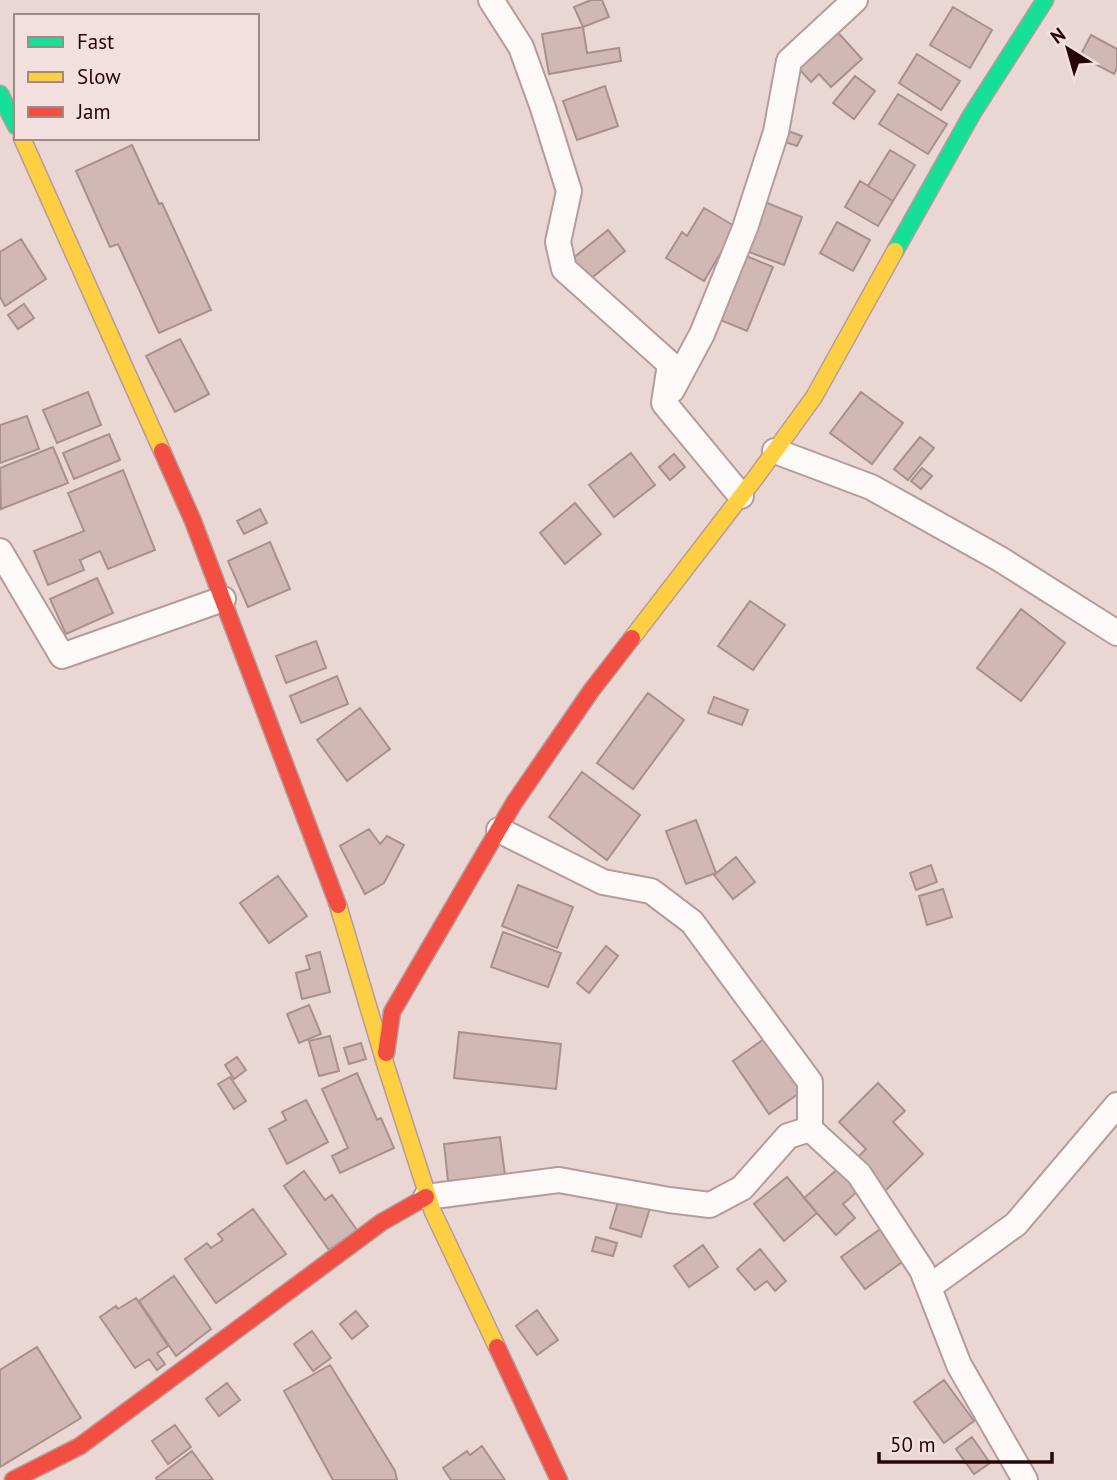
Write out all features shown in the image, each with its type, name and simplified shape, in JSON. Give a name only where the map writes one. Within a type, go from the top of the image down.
[{"type":"street","points":[[491,0],[522,47],[569,191],[558,242],[564,269],[670,364],[664,403],[741,496]]},
{"type":"street","points":[[664,403],[702,334],[745,228],[776,132],[789,61],[855,0]]},
{"type":"street","points":[[385,1063],[392,1012],[514,803],[591,691],[814,397],[972,114],[1045,0]]},
{"type":"street","points":[[0,94],[14,122]]},
{"type":"street","points":[[23,140],[193,521],[223,599],[343,918],[426,1197],[559,1480]]},
{"type":"street","points":[[775,451],[871,486],[1000,559],[1117,633]]},
{"type":"street","points":[[0,551],[62,656],[223,599]]},
{"type":"street","points":[[499,830],[603,882],[651,891],[692,922],[810,1082],[810,1129],[859,1174],[922,1270],[960,1365],[1025,1480]]},
{"type":"street","points":[[929,1287],[1016,1224],[1117,1105]]},
{"type":"street","points":[[13,1480],[80,1446],[382,1222],[426,1197],[558,1180],[710,1205],[742,1188],[788,1136],[810,1129]]},
{"type":"building","points":[[591,0],[602,0],[609,17],[583,27],[574,7]]},
{"type":"building","points":[[953,7],[992,30],[970,68],[930,45]]},
{"type":"building","points":[[832,26],[862,59],[831,87],[819,74],[811,82],[793,62]]},
{"type":"building","points":[[583,27],[587,53],[619,48],[621,61],[549,74],[542,34]]},
{"type":"building","points":[[1091,35],[1117,49],[1117,68],[1114,74],[1080,56]]},
{"type":"building","points":[[917,54],[960,81],[941,110],[899,83]]},
{"type":"building","points":[[855,76],[875,91],[854,119],[833,103]]},
{"type":"building","points":[[605,86],[618,126],[577,140],[563,101]]},
{"type":"building","points":[[898,94],[947,124],[928,154],[879,124]]},
{"type":"building","points":[[783,129],[802,136],[797,146],[779,140]]},
{"type":"building","points":[[132,145],[211,310],[159,333],[118,244],[110,247],[76,171]]},
{"type":"building","points":[[890,150],[915,165],[893,201],[868,186]]},
{"type":"building","points":[[860,181],[893,201],[878,226],[845,207]]},
{"type":"building","points":[[760,200],[802,217],[784,265],[741,249]]},
{"type":"building","points":[[704,208],[736,227],[704,281],[666,258],[682,232],[687,236]]},
{"type":"building","points":[[837,222],[870,240],[853,271],[820,253]]},
{"type":"building","points":[[608,230],[625,251],[589,280],[572,259]]},
{"type":"building","points":[[21,239],[46,279],[5,306],[0,297],[0,252]]},
{"type":"building","points":[[739,253],[773,267],[747,331],[713,317]]},
{"type":"building","points":[[24,304],[34,318],[18,329],[8,315]]},
{"type":"building","points":[[180,339],[209,394],[175,412],[146,356]]},
{"type":"building","points":[[88,392],[101,425],[57,443],[43,410]]},
{"type":"building","points":[[861,392],[903,423],[872,464],[830,433]]},
{"type":"building","points":[[27,416],[39,449],[0,463],[0,425]]},
{"type":"building","points":[[109,434],[120,460],[74,479],[63,453]]},
{"type":"building","points":[[920,437],[934,448],[908,480],[894,469]]},
{"type":"building","points":[[53,447],[68,483],[1,509],[0,468]]},
{"type":"building","points":[[631,453],[655,485],[614,517],[589,485]]},
{"type":"building","points":[[674,454],[685,467],[670,480],[659,467]]},
{"type":"building","points":[[922,468],[932,476],[921,489],[911,481]]},
{"type":"building","points":[[123,470],[155,550],[108,569],[100,551],[80,560],[84,570],[48,585],[34,551],[84,531],[68,493]]},
{"type":"building","points":[[575,503],[601,534],[565,564],[540,533]]},
{"type":"building","points":[[260,509],[267,523],[244,534],[237,521]]},
{"type":"building","points":[[270,542],[290,589],[248,607],[228,561]]},
{"type":"building","points":[[97,578],[113,613],[66,634],[50,599]]},
{"type":"building","points":[[750,601],[785,625],[753,670],[718,646]]},
{"type":"building","points":[[1021,609],[1065,643],[1021,701],[977,668]]},
{"type":"building","points":[[316,641],[326,668],[286,683],[276,656]]},
{"type":"building","points":[[337,676],[348,704],[301,723],[290,696]]},
{"type":"building","points":[[648,693],[684,720],[633,789],[597,763]]},
{"type":"building","points":[[714,697],[748,710],[742,725],[708,713]]},
{"type":"building","points":[[360,708],[390,749],[347,781],[317,740]]},
{"type":"building","points":[[582,772],[640,815],[607,860],[549,817]]},
{"type":"building","points":[[696,820],[716,873],[686,884],[666,831]]},
{"type":"building","points":[[369,829],[380,844],[387,836],[404,845],[384,883],[365,894],[340,846]]},
{"type":"building","points":[[736,857],[755,882],[733,899],[714,875]]},
{"type":"building","points":[[931,865],[937,882],[916,890],[910,873]]},
{"type":"building","points":[[278,876],[307,916],[269,943],[240,903]]},
{"type":"building","points":[[518,885],[573,907],[557,948],[502,926]]},
{"type":"building","points":[[943,889],[952,917],[927,925],[919,896]]},
{"type":"building","points":[[503,932],[561,953],[548,987],[491,967]]},
{"type":"building","points":[[606,946],[618,956],[589,993],[577,983]]},
{"type":"building","points":[[320,952],[330,992],[302,999],[296,973],[310,969],[306,956]]},
{"type":"building","points":[[309,1005],[321,1034],[299,1043],[287,1014]]},
{"type":"building","points":[[459,1032],[561,1044],[556,1089],[454,1078]]},
{"type":"building","points":[[330,1036],[339,1071],[319,1076],[309,1041]]},
{"type":"building","points":[[764,1039],[801,1092],[769,1114],[733,1061]]},
{"type":"building","points":[[361,1043],[366,1059],[349,1064],[344,1048]]},
{"type":"building","points":[[237,1057],[246,1070],[234,1079],[225,1065]]},
{"type":"building","points":[[357,1073],[377,1120],[381,1118],[394,1148],[340,1173],[332,1156],[348,1148],[322,1089]]},
{"type":"building","points":[[230,1077],[246,1101],[234,1109],[218,1084]]},
{"type":"building","points":[[878,1083],[905,1111],[893,1122],[923,1154],[885,1191],[855,1160],[866,1149],[839,1122]]},
{"type":"building","points":[[306,1100],[328,1142],[287,1164],[269,1129],[286,1120],[282,1112]]},
{"type":"building","points":[[500,1137],[505,1175],[448,1181],[444,1144]]},
{"type":"building","points":[[839,1168],[858,1191],[843,1204],[855,1218],[836,1235],[804,1198]]},
{"type":"building","points":[[304,1171],[325,1200],[332,1195],[357,1230],[329,1250],[284,1186]]},
{"type":"building","points":[[787,1177],[817,1213],[784,1241],[754,1204]]},
{"type":"building","points":[[619,1199],[650,1208],[641,1237],[610,1228]]},
{"type":"building","points":[[253,1209],[286,1254],[216,1303],[185,1259],[207,1243],[211,1248],[223,1240],[218,1234]]},
{"type":"building","points":[[882,1228],[905,1260],[865,1289],[841,1257]]},
{"type":"building","points":[[596,1237],[617,1243],[613,1256],[592,1251]]},
{"type":"building","points":[[703,1245],[718,1267],[689,1287],[674,1266]]},
{"type":"building","points":[[760,1249],[786,1281],[775,1291],[767,1281],[755,1290],[737,1269]]},
{"type":"building","points":[[174,1276],[211,1329],[176,1356],[139,1301]]},
{"type":"building","points":[[136,1298],[168,1346],[157,1353],[165,1364],[157,1370],[149,1359],[135,1368],[100,1317],[116,1306],[118,1309]]},
{"type":"building","points":[[537,1310],[558,1340],[537,1355],[516,1326]]},
{"type":"building","points":[[356,1311],[368,1326],[352,1339],[340,1324]]},
{"type":"building","points":[[312,1331],[331,1358],[313,1371],[294,1344]]},
{"type":"building","points":[[37,1347],[81,1418],[0,1467],[0,1370]]},
{"type":"building","points":[[330,1365],[395,1471],[397,1480],[333,1480],[284,1391]]},
{"type":"building","points":[[944,1380],[974,1421],[944,1443],[914,1402]]},
{"type":"building","points":[[227,1383],[240,1400],[219,1416],[206,1399]]},
{"type":"building","points":[[175,1425],[191,1447],[168,1464],[152,1441]]},
{"type":"building","points":[[972,1437],[990,1463],[974,1474],[956,1449]]},
{"type":"building","points":[[482,1446],[505,1480],[451,1480],[443,1468],[467,1451],[470,1455]]},
{"type":"building","points":[[192,1451],[213,1480],[157,1480],[156,1478]]},
{"type":"traffic: fast","points":[[895,251],[972,114],[1045,0]]},
{"type":"traffic: fast","points":[[0,94],[14,122]]},
{"type":"traffic: slow","points":[[23,140],[162,451]]},
{"type":"traffic: slow","points":[[632,638],[814,397],[895,251]]},
{"type":"traffic: slow","points":[[338,905],[433,1212],[497,1347]]},
{"type":"traffic: jam","points":[[162,451],[193,521],[338,905]]},
{"type":"traffic: jam","points":[[386,1053],[392,1012],[514,803],[591,691],[632,638]]},
{"type":"traffic: jam","points":[[13,1480],[80,1446],[382,1222],[426,1197]]},
{"type":"traffic: jam","points":[[497,1347],[559,1480]]}]
